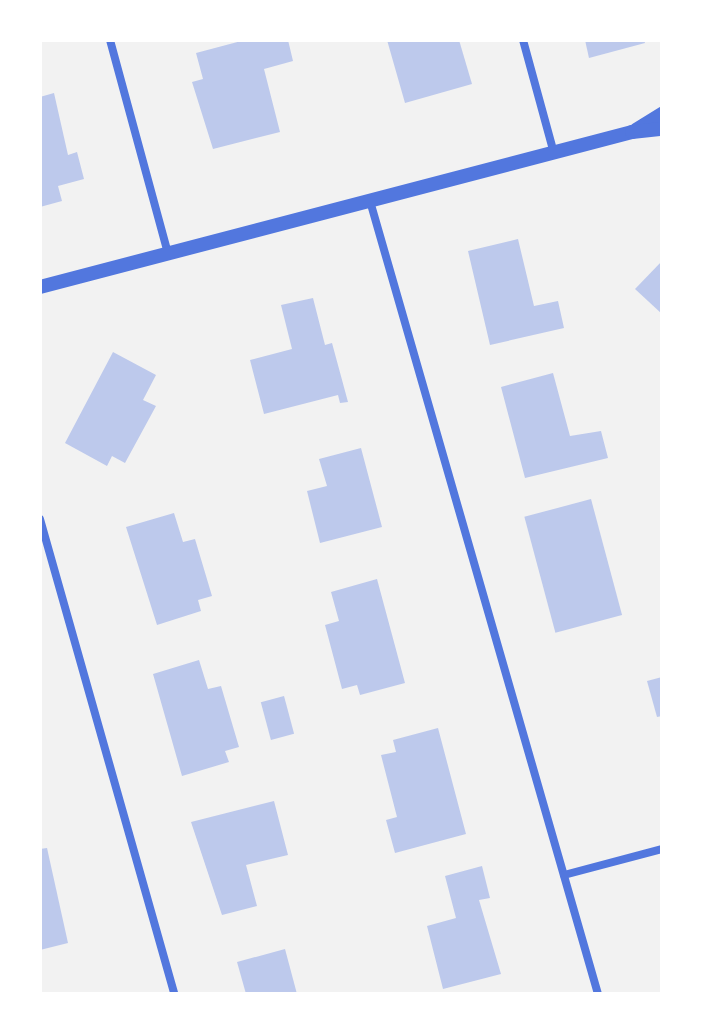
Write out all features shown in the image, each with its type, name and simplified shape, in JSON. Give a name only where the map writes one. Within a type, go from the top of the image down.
[{"type":"street","points":[[110,40],[168,253]]},
{"type":"street","points":[[523,40],[554,153]]},
{"type":"street","points":[[632,132],[662,114]]},
{"type":"street","points":[[40,287],[632,132],[662,129]]},
{"type":"street","points":[[370,201],[598,994]]},
{"type":"street","points":[[40,519],[174,994]]},
{"type":"street","points":[[564,875],[662,849]]},
{"type":"building","points":[[245,40],[288,40],[293,61],[264,69],[280,132],[213,149],[192,82],[203,79],[196,53]]},
{"type":"building","points":[[387,40],[459,40],[472,84],[405,103]]},
{"type":"building","points":[[585,40],[644,40],[645,43],[589,58]]},
{"type":"building","points":[[54,93],[68,155],[77,152],[84,179],[58,186],[62,201],[40,207],[40,97]]},
{"type":"building","points":[[518,239],[534,306],[558,301],[564,328],[490,345],[468,251]]},
{"type":"building","points":[[662,261],[662,314],[635,289]]},
{"type":"building","points":[[313,298],[325,345],[332,343],[348,402],[340,403],[338,395],[264,414],[250,360],[292,349],[281,305]]},
{"type":"building","points":[[113,352],[156,375],[143,400],[156,406],[125,463],[112,456],[107,466],[65,443]]},
{"type":"building","points":[[553,373],[570,436],[601,431],[608,458],[525,478],[501,387]]},
{"type":"building","points":[[361,448],[382,527],[320,543],[307,491],[327,486],[319,459]]},
{"type":"building","points":[[591,499],[622,615],[555,633],[524,517]]},
{"type":"building","points":[[174,513],[183,542],[195,539],[212,596],[198,600],[201,611],[157,625],[126,527]]},
{"type":"building","points":[[377,579],[405,683],[360,695],[357,685],[342,689],[325,625],[339,621],[331,592]]},
{"type":"building","points":[[199,660],[208,689],[221,686],[239,747],[225,751],[229,762],[182,776],[153,674]]},
{"type":"building","points":[[662,677],[662,716],[657,717],[647,681]]},
{"type":"building","points":[[284,696],[294,734],[271,740],[261,702]]},
{"type":"building","points":[[438,728],[466,834],[395,853],[386,820],[397,817],[381,755],[396,752],[393,740]]},
{"type":"building","points":[[274,801],[288,855],[246,865],[257,906],[222,915],[191,822]]},
{"type":"building","points":[[47,848],[68,943],[40,950],[40,849]]},
{"type":"building","points":[[482,866],[490,898],[479,900],[501,974],[443,989],[427,926],[456,918],[445,876]]},
{"type":"building","points":[[285,949],[297,994],[246,994],[237,962]]}]
